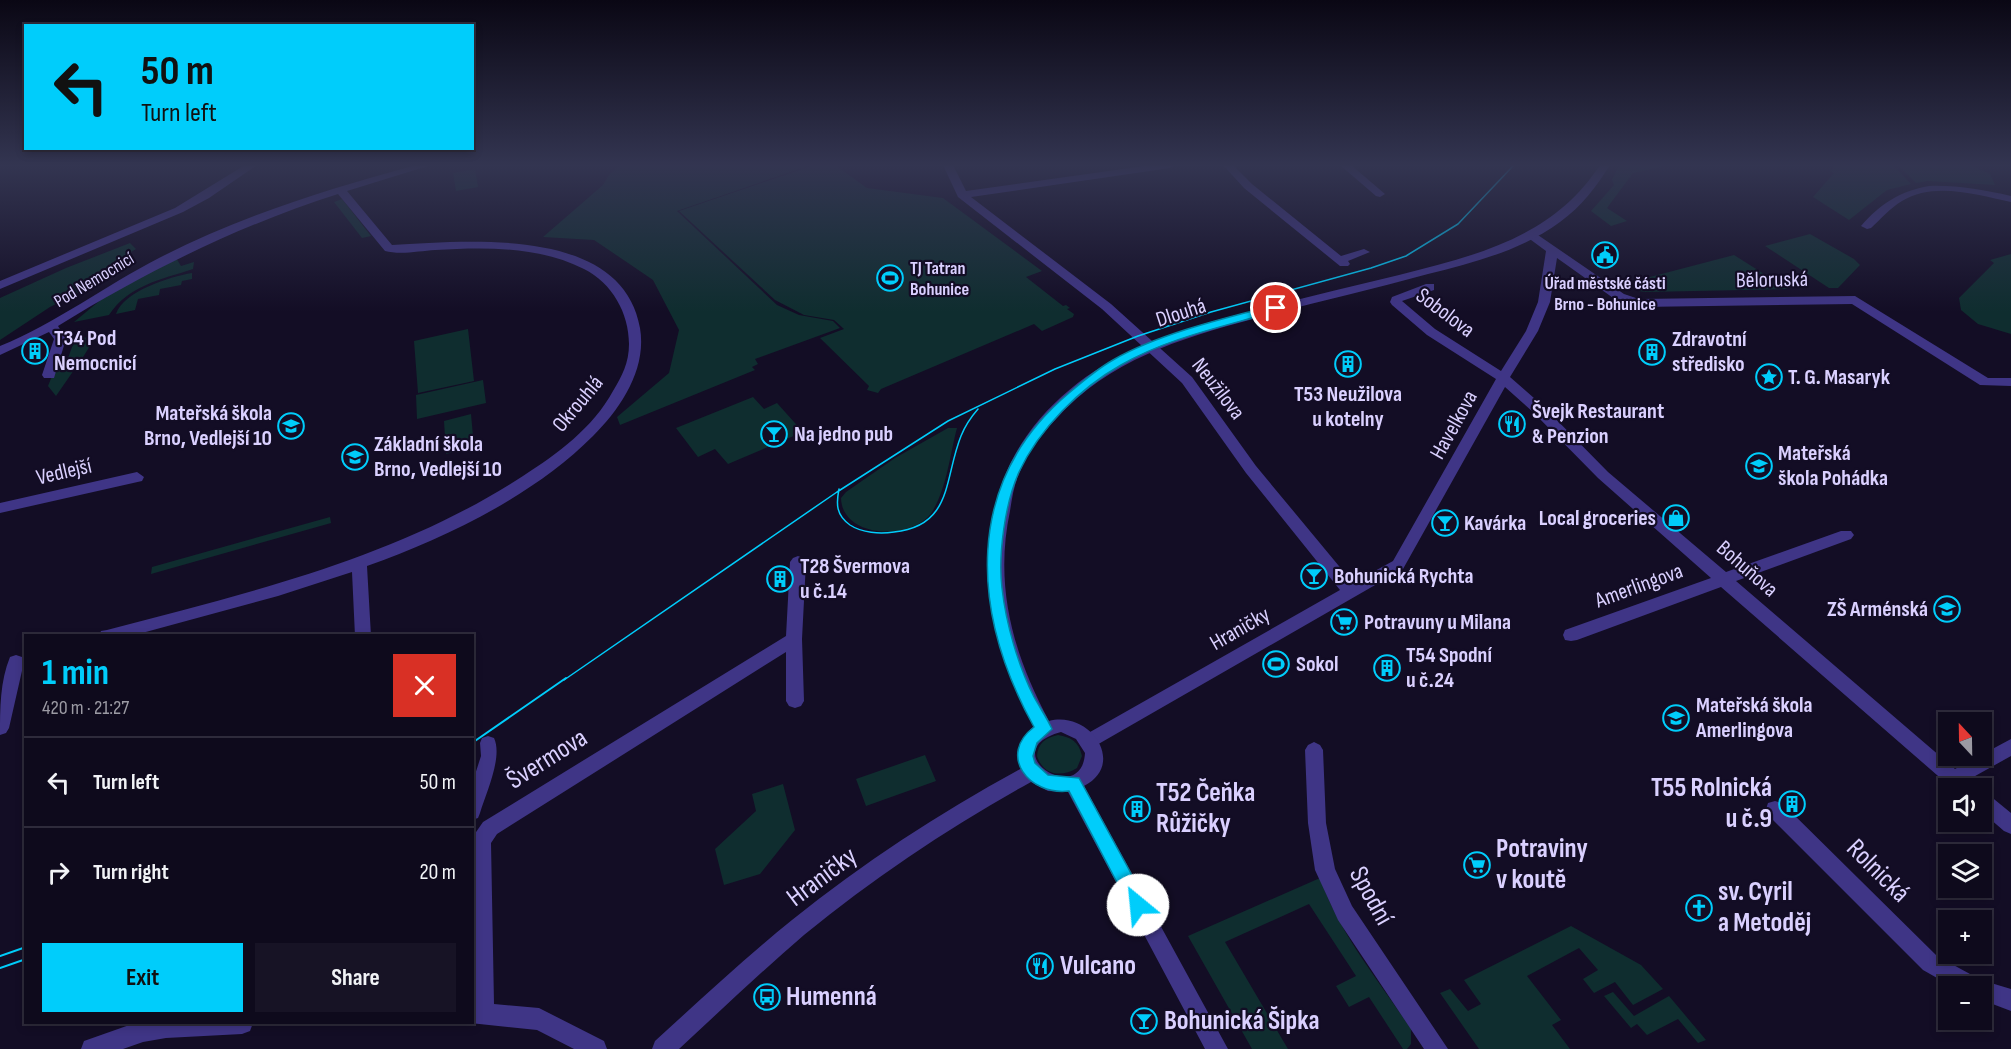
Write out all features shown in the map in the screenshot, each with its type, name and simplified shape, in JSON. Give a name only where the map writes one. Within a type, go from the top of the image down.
[{"type":"street","points":[[0,285],[169,214]]},
{"type":"street","name":"Pod Nemocnicí","points":[[0,351],[51,327],[100,295],[187,249],[268,214]]},
{"type":"street","name":"Okrouhlá","points":[[115,634],[272,593],[359,564],[453,525],[520,487],[579,444],[617,398],[633,364],[635,330],[625,302],[605,278],[587,266],[557,254],[510,248],[439,246],[389,249],[360,214]]},
{"type":"street","name":"Neužilova","points":[[986,214],[1129,326],[1173,366],[1210,405],[1235,448],[1305,539],[1352,593]]},
{"type":"street","points":[[1282,214],[1341,262],[1364,252]]},
{"type":"street","name":"Dlouhá","points":[[1044,729],[1026,698],[1006,640],[995,590],[993,555],[1012,473],[1033,437],[1056,411],[1073,395],[1118,362],[1167,340],[1276,308],[1372,286],[1485,255],[1531,235],[1564,214]]},
{"type":"street","points":[[1867,226],[1881,214]]},
{"type":"street","name":"Běloruská","points":[[1531,235],[1620,297],[1638,303],[1856,300],[1985,382],[2011,382]]},
{"type":"street","name":"Havelkova","points":[[1352,593],[1398,565],[1503,378],[1532,331],[1544,302],[1552,250]]},
{"type":"street","name":"Sobolova","points":[[1430,287],[1398,297],[1396,302],[1431,332],[1503,378]]},
{"type":"street","name":"Pod Nemocnicí","points":[[49,375],[60,339],[57,331],[51,327]]},
{"type":"street","name":"Bohuňova","points":[[1503,378],[1538,409],[1603,475],[1952,778]]},
{"type":"street","name":"Vedlejší","points":[[0,508],[137,477]]},
{"type":"street","name":"Amerlingova","points":[[1571,635],[1846,535]]},
{"type":"street","points":[[795,701],[794,639],[798,562]]},
{"type":"street","points":[[359,564],[363,634]]},
{"type":"street","name":"Hraničky","points":[[1089,741],[1352,593]]},
{"type":"street","name":"Švermova","points":[[596,1049],[539,1019],[478,1013],[481,841],[490,828],[794,639]]},
{"type":"street","points":[[0,728],[14,662]]},
{"type":"street","points":[[1061,725],[1070,727],[1089,741],[1094,753],[1093,765],[1085,776],[1073,783],[1050,784],[1032,772],[1027,764],[1026,747],[1030,739],[1044,729],[1061,725]]},
{"type":"street","name":"Švermova","points":[[474,806],[489,756],[488,742]]},
{"type":"street","points":[[1967,778],[2011,747]]},
{"type":"street","name":"Spodní","points":[[1314,750],[1317,823],[1325,870],[1345,913],[1437,1049]]},
{"type":"street","name":"Hraničky","points":[[663,1049],[769,952],[839,897],[907,847],[960,813],[1032,772]]},
{"type":"street","points":[[1073,783],[1217,1049]]},
{"type":"street","name":"Rolnická","points":[[1775,809],[1930,963],[1954,976]]},
{"type":"street","points":[[1992,809],[2011,825]]},
{"type":"street","points":[[1992,993],[2011,1000]]},
{"type":"street","points":[[92,1049],[143,1031],[166,1027],[223,1024]]},
{"type":"green space","points":[[343,214],[354,214],[371,236],[362,238]]},
{"type":"green space","points":[[570,214],[680,214],[777,305],[799,315],[833,321],[840,328],[755,359],[758,364],[752,367],[755,370],[620,425],[617,417],[669,373],[679,330],[653,280],[594,240],[543,237]]},
{"type":"green space","name":"TJ Tatran Bohunice","points":[[682,214],[965,214],[1042,271],[1026,277],[1063,306],[1070,308],[1067,309],[1074,314],[1073,317],[1042,331],[1034,324],[881,389],[878,393],[867,390],[869,386],[820,338],[844,329],[834,320],[804,315],[775,300]]},
{"type":"green space","points":[[1595,214],[1616,214],[1627,221],[1611,226]]},
{"type":"green space","points":[[1840,214],[1857,214],[1849,220]]},
{"type":"green space","points":[[1810,234],[1854,259],[1860,265],[1838,288],[1829,288],[1765,246]]},
{"type":"green space","points":[[130,243],[136,249],[126,255],[132,266],[50,307],[0,340],[0,298],[66,268]]},
{"type":"green space","points":[[2011,254],[2011,334],[1978,324],[1961,310],[1959,298],[1994,263],[1990,260]]},
{"type":"green space","points":[[1734,255],[1788,289],[1646,292],[1638,291],[1627,283]]},
{"type":"green space","points":[[176,258],[181,266],[194,262],[193,269],[157,280],[136,290],[117,305],[109,315],[74,322],[103,298]]},
{"type":"green space","points":[[192,273],[192,279],[182,281],[181,285],[160,289],[159,295],[138,299],[135,310],[116,314],[128,298],[148,286]]},
{"type":"green space","points":[[468,329],[474,381],[418,393],[414,341]]},
{"type":"green space","points":[[96,336],[77,367],[55,367],[58,360],[68,358],[75,339]]},
{"type":"green space","points":[[74,370],[56,396],[48,386],[54,371]]},
{"type":"green space","points":[[483,380],[486,403],[417,419],[416,395]]},
{"type":"green space","points":[[753,397],[764,409],[777,403],[803,432],[728,464],[715,449],[698,457],[676,428]]},
{"type":"green space","points":[[471,414],[474,447],[446,454],[444,421]]},
{"type":"green space","points":[[948,428],[957,428],[945,482],[932,512],[923,521],[910,528],[880,531],[865,528],[853,522],[844,512],[841,498],[846,492],[895,458]]},
{"type":"green space","points":[[330,517],[331,523],[151,574],[152,567]]},
{"type":"green space","points":[[1058,735],[1074,741],[1082,756],[1077,768],[1059,774],[1048,771],[1037,756],[1043,742]]},
{"type":"green space","points":[[925,755],[936,781],[866,806],[856,779]]},
{"type":"green space","points":[[783,784],[795,830],[760,874],[724,885],[715,849],[756,811],[752,794]]},
{"type":"green space","points":[[1320,878],[1349,937],[1411,1029],[1411,1044],[1407,1049],[1403,1049],[1369,997],[1349,1007],[1336,986],[1356,976],[1309,904],[1225,942],[1288,1049],[1252,1049],[1188,936]]},
{"type":"green space","points":[[1571,926],[1641,965],[1663,989],[1633,1005],[1615,982],[1594,993],[1583,979],[1598,970],[1579,948],[1527,976],[1561,1020],[1552,1025],[1570,1049],[1479,1049],[1440,993],[1450,989],[1468,1011],[1481,1004],[1464,980]]},
{"type":"green space","points":[[1613,992],[1634,1016],[1669,996],[1706,1040],[1698,1043],[1678,1019],[1647,1035],[1637,1024],[1631,1028],[1604,996]]},
{"type":"tram line","points":[[839,491],[948,421],[1055,369],[1138,336],[1211,312],[1371,268],[1406,256],[1458,224],[1468,214]]},
{"type":"tram line","points":[[839,491],[837,504],[842,517],[850,525],[860,530],[877,533],[894,532],[913,528],[927,520],[937,510],[943,498],[961,436],[978,409]]},
{"type":"tram line","points":[[564,680],[839,491]]},
{"type":"tram line","points":[[474,742],[566,678]]},
{"type":"tram line","points":[[0,956],[24,948]]},
{"type":"tram line","points":[[0,968],[24,960]]},
{"type":"place","name":"Úřad městské části Brno - Bohunice","points":[[1605,255]]},
{"type":"place","name":"TJ Tatran Bohunice","points":[[890,278]]},
{"type":"place","name":"T34 Pod Nemocnicí","points":[[35,351]]},
{"type":"place","name":"Zdravotní středisko","points":[[1652,352]]},
{"type":"place","name":"T53 Neužilova u kotelny","points":[[1348,364]]},
{"type":"place","name":"T. G. Masaryk","points":[[1769,377]]},
{"type":"place","name":"Švejk Restaurant & Penzion","points":[[1512,424]]},
{"type":"place","name":"Mateřská škola Brno, Vedlejší 10","points":[[291,426]]},
{"type":"place","name":"Na jedno pub","points":[[774,434]]},
{"type":"place","name":"Základní škola Brno, Vedlejší 10","points":[[355,457]]},
{"type":"place","name":"Mateřská škola Pohádka","points":[[1759,466]]},
{"type":"place","name":"Local groceries","points":[[1676,518]]},
{"type":"place","name":"Kavárka","points":[[1445,523]]},
{"type":"place","name":"Bohunická Rychta","points":[[1314,576]]},
{"type":"place","name":"T28 Švermova u č.14","points":[[780,579]]},
{"type":"place","name":"ZŠ Arménská","points":[[1947,609]]},
{"type":"place","name":"Potravuny u Milana","points":[[1344,622]]},
{"type":"place","name":"Sokol","points":[[1276,664]]},
{"type":"place","name":"T54 Spodní u č.24","points":[[1387,668]]},
{"type":"place","name":"Mateřská škola Amerlingova","points":[[1676,718]]},
{"type":"place","name":"T55 Rolnická u č.9","points":[[1792,804]]},
{"type":"place","name":"T52 Čeňka Růžičky","points":[[1137,809]]},
{"type":"place","name":"Potraviny v koutě","points":[[1477,865]]},
{"type":"place","name":"sv. Cyril a Metoděj","points":[[1699,908]]},
{"type":"place","name":"Vulcano","points":[[1040,966]]},
{"type":"place","name":"Humenná","points":[[767,997]]},
{"type":"place","name":"Bohunická Šipka","points":[[1144,1021]]},
{"type":"route","points":[[1138,905],[1073,783],[1050,784],[1037,777],[1027,764],[1026,747],[1030,739],[1044,729],[1026,698],[1015,669],[995,590],[993,555],[1000,517],[1012,473],[1033,437],[1056,411],[1095,377],[1137,352],[1167,340],[1276,308]]}]
